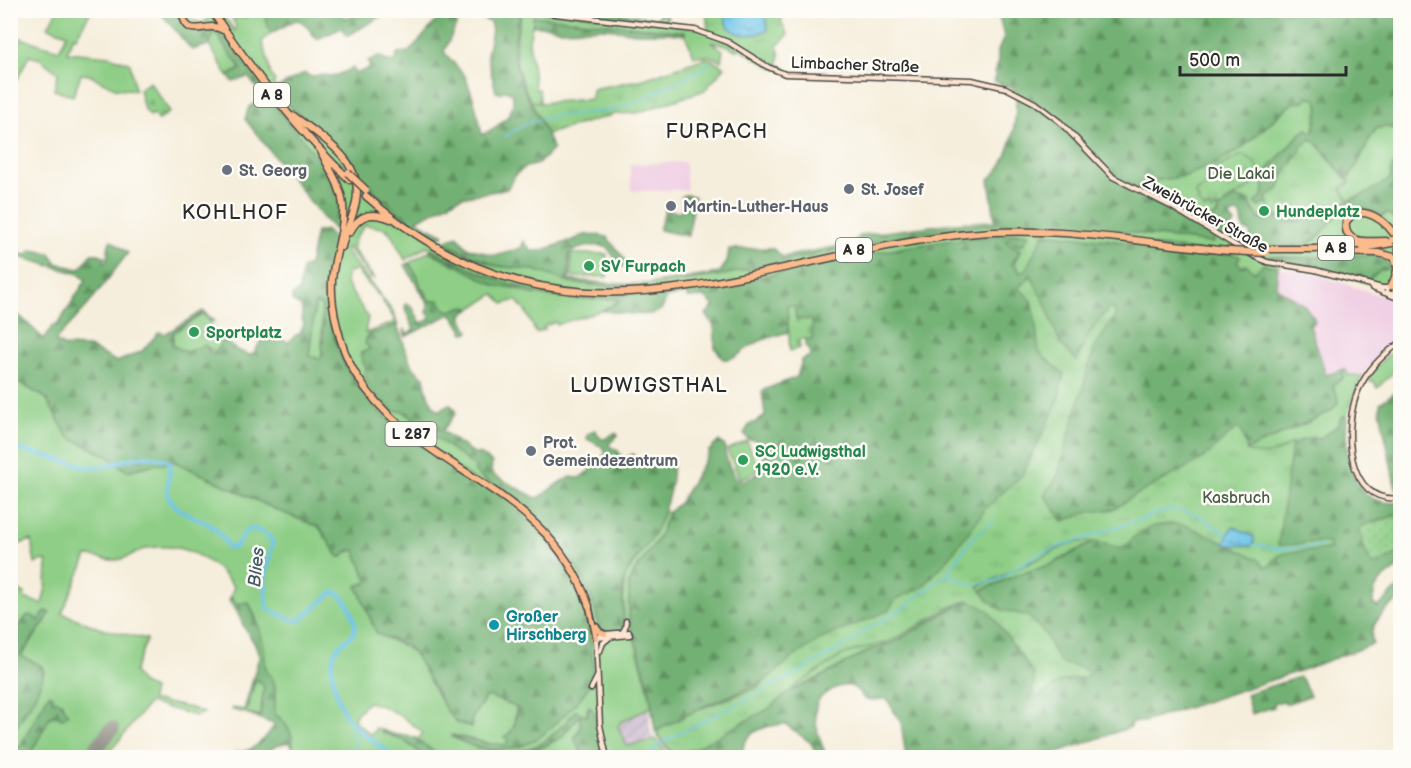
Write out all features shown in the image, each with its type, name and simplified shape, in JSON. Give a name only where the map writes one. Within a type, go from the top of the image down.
[{"type":"highway","points":[[183,10],[188,24],[198,28],[208,24],[210,10]]},
{"type":"highway","points":[[183,10],[184,21],[191,28],[199,30],[214,26],[227,31]]},
{"type":"highway","name":"A 8","points":[[210,10],[275,99],[321,151],[366,193],[439,245],[502,272],[548,284],[586,288],[678,287]]},
{"type":"highway","name":"A 8","points":[[216,10],[227,31]]},
{"type":"highway","name":"A 8","points":[[233,40],[294,116],[366,193],[398,222],[437,248],[466,262],[501,276],[559,289],[604,292],[694,285],[926,236],[968,230],[1057,229],[1266,253],[1324,252],[1390,241]]},
{"type":"highway","points":[[294,116],[342,154],[353,171],[357,198],[335,276],[333,295]]},
{"type":"highway","points":[[321,151],[337,181],[343,206],[341,231],[332,275],[333,295]]},
{"type":"highway","points":[[1390,241],[1360,241],[1351,238],[1346,231],[1346,222],[1349,217],[1358,213],[1370,214],[1385,222],[1397,241],[1399,254],[1395,292]]},
{"type":"highway","points":[[342,249],[352,228],[365,215],[376,214],[398,222]]},
{"type":"highway","name":"A 8","points":[[1226,249],[1323,249],[1401,240]]},
{"type":"highway","points":[[1324,252],[1383,253],[1394,257],[1399,267],[1395,292]]},
{"type":"highway","name":"L 287","points":[[333,295],[337,328],[344,349],[356,375],[372,397],[411,434],[502,494],[533,520],[566,558],[581,585],[589,606]]},
{"type":"main road","name":"Limbacher Straße","points":[[520,10],[695,30],[728,42],[784,74],[972,80],[990,83],[1013,91],[1035,103],[1054,117],[1075,138]]},
{"type":"main road","name":"Zweibrücker Straße","points":[[1075,138],[1113,177],[1172,207],[1256,257],[1267,262],[1315,270],[1395,292]]},
{"type":"main road","name":"Zweibrücker Straße","points":[[1343,278],[1395,292]]},
{"type":"main road","name":"Zweibrücker Straße","points":[[1371,287],[1395,292]]},
{"type":"main road","points":[[1401,344],[1379,359],[1365,378],[1354,401],[1349,432],[1357,473],[1364,486],[1382,498],[1401,498]]},
{"type":"main road","name":"L 287","points":[[589,606],[599,655],[600,725],[607,758]]},
{"type":"main road","points":[[593,621],[600,632],[607,636],[629,633],[596,638]]},
{"type":"main road","points":[[622,633],[626,621]]},
{"type":"main road","points":[[599,655],[607,636]]},
{"type":"main road","points":[[591,689],[599,671]]},
{"type":"shaded area","points":[[685,162],[687,190],[631,191],[630,164]]},
{"type":"shaded area","points":[[1278,267],[1319,275],[1400,302],[1400,340],[1379,356],[1362,376],[1326,375],[1310,326],[1314,318],[1303,304],[1276,286]]},
{"type":"shaded area","points":[[649,707],[650,728],[654,739],[627,746],[618,726],[621,722]]},
{"type":"green space","points":[[57,10],[91,11],[76,37],[73,36],[67,52],[109,56],[130,63],[135,90],[115,88],[89,75],[81,74],[73,96],[54,90],[58,73],[40,59],[29,56],[18,78],[11,75],[11,35],[59,50],[67,34],[48,27]]},
{"type":"green space","points":[[159,11],[180,11],[181,17],[196,31],[221,30],[263,90],[260,92],[248,77],[233,82],[228,76],[239,70],[239,65],[216,32],[209,45],[192,50]]},
{"type":"green space","points":[[180,11],[189,11],[189,19],[202,23],[207,20],[206,11],[220,11],[235,31],[236,26],[232,19],[247,17],[252,12],[266,11],[265,18],[271,33],[262,41],[275,81],[273,84],[291,107],[341,150],[403,216],[453,249],[485,262],[497,266],[535,270],[571,283],[606,286],[663,283],[722,275],[918,233],[997,224],[1041,223],[1083,226],[1211,243],[1194,224],[1137,193],[1140,187],[1153,181],[1186,176],[1242,148],[1291,104],[1304,101],[1308,96],[1316,99],[1319,107],[1314,131],[1310,132],[1307,129],[1300,134],[1264,174],[1264,190],[1258,207],[1267,203],[1272,217],[1265,221],[1260,219],[1247,200],[1225,208],[1207,224],[1239,244],[1276,248],[1297,246],[1313,241],[1332,220],[1343,212],[1363,209],[1383,216],[1387,213],[1400,222],[1400,285],[1391,284],[1385,287],[1368,283],[1368,280],[1379,270],[1385,270],[1355,255],[1303,258],[1271,256],[1279,263],[1278,267],[1264,264],[1255,272],[1246,265],[1241,267],[1237,260],[1240,257],[1237,255],[1084,237],[1020,273],[1014,263],[1020,252],[1006,241],[1009,238],[1018,245],[1017,233],[951,240],[885,251],[686,291],[683,294],[683,291],[636,295],[567,294],[499,280],[427,246],[405,260],[388,229],[365,225],[356,237],[352,248],[375,280],[347,247],[345,251],[393,311],[398,326],[367,335],[370,350],[368,351],[403,411],[475,467],[481,477],[491,485],[528,511],[555,539],[578,570],[587,587],[598,624],[624,621],[625,576],[653,535],[663,512],[669,512],[658,539],[632,575],[629,585],[629,619],[653,706],[621,722],[618,726],[627,746],[656,739],[670,757],[604,757],[596,716],[590,707],[587,709],[587,716],[578,712],[545,742],[515,754],[444,757],[417,741],[415,738],[418,739],[423,733],[411,723],[390,710],[368,702],[357,713],[354,720],[371,735],[376,728],[382,730],[383,733],[403,740],[426,757],[291,757],[292,739],[288,728],[275,714],[274,682],[265,667],[260,633],[248,602],[238,604],[230,597],[234,587],[208,561],[186,551],[162,547],[145,549],[119,560],[87,556],[62,613],[99,628],[147,639],[134,672],[141,683],[153,689],[151,700],[204,713],[196,716],[149,703],[117,743],[101,757],[42,757],[31,753],[50,717],[68,714],[61,702],[32,727],[19,748],[11,745],[11,734],[21,720],[44,671],[35,662],[21,656],[47,619],[46,611],[38,622],[28,615],[11,634],[10,588],[25,593],[24,598],[42,604],[46,587],[47,562],[43,560],[35,564],[31,540],[11,549],[11,378],[46,398],[68,437],[106,455],[127,471],[175,462],[279,511],[319,527],[337,555],[355,550],[368,582],[357,586],[374,628],[383,636],[406,647],[416,656],[445,708],[453,717],[472,727],[471,720],[486,696],[516,707],[514,727],[511,734],[505,736],[509,740],[505,745],[452,735],[452,737],[480,749],[497,751],[571,706],[592,679],[591,638],[587,619],[572,579],[557,553],[530,523],[396,427],[377,409],[355,380],[341,355],[333,330],[328,279],[333,250],[339,235],[328,170],[266,95],[223,33],[208,29],[192,31]],"holes":[[[356,270],[380,297],[395,320],[393,323],[365,333],[368,317],[346,284],[347,273]]]},
{"type":"green space","points":[[266,11],[337,11],[343,17],[378,13],[383,13],[383,15],[349,35],[346,35],[342,28],[317,39],[305,25],[296,20],[271,33],[265,18]]},
{"type":"green space","points":[[481,11],[521,15],[514,43],[516,65],[524,90],[553,149],[538,164],[526,167],[516,174],[507,189],[461,197],[417,220],[444,235],[438,240],[403,216],[359,179],[349,158],[291,107],[276,88],[305,73],[311,77],[335,76],[353,68],[355,74],[370,68],[368,61],[379,56],[387,61],[396,61],[397,53],[408,52],[413,48],[436,21],[441,18],[456,19],[458,21],[444,52],[465,76],[474,100],[482,135],[506,119],[510,114],[513,101],[512,93],[506,90],[496,92],[487,55],[492,30],[490,22],[479,17]]},
{"type":"green space","points":[[505,11],[539,11],[663,22],[665,14],[661,14],[660,19],[657,18],[661,11],[667,14],[668,23],[708,30],[740,47],[737,51],[726,45],[711,42],[723,50],[721,61],[710,56],[694,56],[684,32],[534,16],[529,41],[535,89],[539,89],[540,103],[531,101],[518,69],[516,39],[521,15]]},
{"type":"green space","points":[[539,11],[611,11],[665,20],[663,22]]},
{"type":"green space","points":[[706,11],[796,11],[785,13],[781,21],[788,35],[777,46],[780,55],[778,64],[785,68],[784,71],[770,66],[708,30]]},
{"type":"green space","points":[[992,11],[1400,11],[1400,130],[1388,127],[1377,128],[1347,179],[1316,142],[1301,146],[1300,153],[1284,174],[1280,188],[1267,198],[1267,203],[1258,207],[1255,203],[1262,197],[1264,174],[1300,134],[1307,129],[1314,131],[1319,107],[1316,99],[1308,96],[1304,101],[1291,104],[1242,148],[1217,163],[1186,176],[1153,181],[1140,187],[1137,194],[1214,236],[1214,242],[1083,226],[1041,223],[997,224],[918,233],[722,275],[653,284],[719,273],[727,262],[729,249],[772,248],[783,257],[844,245],[855,241],[861,235],[995,220],[989,179],[1003,161],[1012,138],[1016,113],[1016,90],[994,81],[998,51],[1004,37],[998,13]]},
{"type":"green space","points":[[533,16],[685,32],[684,35],[636,33],[606,28],[562,30],[547,26],[533,26]]},
{"type":"green space","points":[[214,32],[239,65],[239,70],[228,76],[209,45]]},
{"type":"green space","points":[[705,58],[725,67],[705,90],[637,113],[615,114],[547,134],[531,101],[540,103],[591,99],[592,89],[644,79]]},
{"type":"green space","points":[[150,82],[170,112],[158,120],[144,109],[139,89]]},
{"type":"green space","points":[[266,95],[328,170],[339,204],[339,235],[245,119],[249,107]]},
{"type":"green space","points":[[1388,127],[1400,130],[1400,159],[1392,167],[1391,178],[1374,191],[1348,200],[1341,189],[1350,182],[1347,179],[1377,128]]},
{"type":"green space","points":[[1311,139],[1350,181],[1341,189],[1348,200],[1333,209],[1288,222],[1272,213],[1266,198],[1280,188],[1284,174],[1300,153],[1301,147]]},
{"type":"green space","name":"Die Lakai","points":[[1242,155],[1251,159],[1257,166],[1259,172],[1254,183],[1225,202],[1224,206],[1216,207],[1212,211],[1209,207],[1205,209],[1197,201],[1199,200],[1195,193],[1212,182],[1206,173]]},
{"type":"green space","points":[[1400,159],[1395,166],[1400,179],[1400,222],[1387,213],[1383,216],[1370,210],[1350,210],[1338,216],[1312,241],[1294,247],[1278,248],[1247,246],[1251,234],[1244,230],[1241,215],[1236,213],[1230,217],[1235,223],[1228,235],[1241,244],[1207,226],[1209,220],[1218,214],[1217,210],[1235,198],[1250,201],[1254,213],[1265,221],[1272,217],[1272,213],[1288,222],[1312,217],[1356,198],[1391,178],[1392,167]]},
{"type":"green space","points":[[682,196],[695,198],[688,236],[659,230],[665,210],[678,212],[682,210]]},
{"type":"green space","points":[[326,230],[336,241],[329,282],[331,322],[342,359],[361,390],[385,416],[413,439],[504,500],[531,523],[555,551],[573,582],[590,634],[592,679],[583,694],[557,722],[533,741],[502,750],[481,748],[451,736],[506,745],[509,740],[504,737],[513,728],[516,707],[486,696],[471,720],[472,727],[457,723],[447,711],[415,655],[406,645],[377,634],[357,586],[368,582],[355,550],[349,550],[339,557],[319,527],[279,511],[176,462],[127,471],[106,455],[68,437],[46,398],[11,378],[11,310],[43,338],[46,337],[52,326],[58,324],[86,280],[79,274],[20,257],[11,266],[11,253],[27,255],[31,250],[50,253],[57,263],[78,269],[91,254],[105,257],[103,263],[105,263],[111,240],[128,253],[88,305],[55,341],[63,346],[89,347],[117,362],[142,351],[159,332],[165,334],[203,311],[214,321],[210,321],[203,314],[174,332],[173,346],[186,352],[205,345],[210,352],[215,354],[221,343],[225,341],[236,350],[249,355],[253,354],[261,341],[273,338],[289,342],[300,334],[304,324],[302,308],[292,301],[292,296],[299,291],[302,269],[309,265],[316,232]],"holes":[[[315,303],[322,306],[323,340],[321,359],[309,356]]]},
{"type":"green space","points":[[1030,233],[1022,246],[1009,239],[1006,241],[1020,250],[1014,263],[1020,273],[1026,269],[1044,233],[1237,255],[1240,257],[1237,260],[1241,267],[1247,265],[1255,272],[1264,264],[1278,267],[1276,286],[1303,304],[1314,318],[1315,321],[1310,326],[1326,375],[1343,370],[1343,378],[1334,384],[1333,388],[1338,403],[1331,411],[1310,421],[948,585],[757,685],[707,705],[655,731],[649,687],[629,619],[629,585],[632,575],[658,539],[669,512],[680,502],[709,451],[719,441],[725,446],[729,466],[738,479],[742,482],[760,473],[764,456],[763,447],[760,443],[748,439],[744,434],[749,425],[763,418],[765,414],[762,392],[797,377],[802,360],[810,356],[809,348],[805,346],[805,339],[812,339],[788,306],[788,332],[756,343],[732,358],[723,359],[715,348],[714,326],[706,314],[713,305],[704,297],[687,297],[686,291],[901,248]]},
{"type":"green space","points":[[583,235],[607,237],[626,261],[625,266],[621,267],[612,253],[602,246],[578,249],[569,254],[569,280],[644,284],[606,286],[571,283],[535,270],[497,266],[441,242],[458,236],[466,247],[499,255],[521,248],[524,241],[531,251],[540,251]]},
{"type":"green space","points":[[431,249],[490,277],[544,291],[590,295],[637,295],[683,291],[683,294],[666,297],[663,307],[652,314],[601,311],[617,303],[619,299],[570,299],[529,293],[515,287],[496,286],[429,251]]},
{"type":"green space","points":[[429,251],[452,264],[455,263],[506,286],[529,293],[570,299],[619,299],[600,311],[557,325],[556,322],[544,326],[545,329],[536,333],[526,312],[516,300],[504,304],[494,294],[471,309],[465,306],[451,311],[445,309],[439,300],[429,301],[409,263]]},
{"type":"green space","name":"SV Furpach","points":[[571,254],[607,254],[607,277],[571,277]]},
{"type":"green space","points":[[1378,256],[1390,267],[1382,269],[1368,280],[1368,283],[1327,271],[1273,262],[1263,257],[1303,258]]},
{"type":"green space","points":[[409,263],[429,301],[439,300],[445,309],[451,311],[465,306],[471,309],[461,315],[468,333],[464,333],[454,316],[450,314],[405,337],[404,328],[407,334],[414,330],[405,308],[406,303],[411,305],[421,323],[431,319],[427,312],[428,304],[405,265]]},
{"type":"green space","name":"Kasbruch","points":[[1031,276],[1046,306],[1060,343],[1077,361],[1089,334],[1108,309],[1114,309],[1116,315],[1094,349],[1057,477],[1044,495],[1063,521],[1090,512],[1115,509],[1202,459],[1237,428],[1241,430],[1247,451],[1253,453],[1270,454],[1292,443],[1278,545],[1323,543],[1329,544],[1329,548],[1288,552],[1275,559],[1270,566],[1265,567],[1258,559],[1188,526],[1174,524],[1147,529],[1121,549],[1097,542],[1071,543],[978,587],[989,601],[1002,610],[1028,616],[1044,633],[1060,663],[1083,668],[1088,673],[1086,677],[1059,682],[1038,697],[1033,693],[1034,674],[988,610],[968,600],[950,607],[893,640],[844,654],[800,683],[768,709],[694,749],[675,754],[664,744],[658,730],[697,710],[755,689],[792,658],[819,640],[888,611],[896,599],[923,587],[950,557],[987,507],[1023,474],[1057,404],[1064,374],[1039,351],[1033,305],[1028,296],[1018,288]]},
{"type":"green space","points":[[315,303],[322,306],[322,357],[318,360],[309,356]]},
{"type":"green space","points":[[787,306],[794,306],[796,319],[812,320],[812,339],[799,339],[800,348],[790,351]]},
{"type":"green space","name":"Sportplatz","points":[[203,314],[210,321],[218,339],[221,337],[225,341],[221,343],[217,353],[205,346],[186,352],[173,346],[174,332]]},
{"type":"green space","points":[[396,325],[409,360],[424,377],[432,404],[439,411],[449,404],[454,408],[456,413],[443,430],[444,432],[474,454],[480,454],[492,463],[491,472],[495,476],[536,498],[560,482],[571,477],[579,478],[593,468],[592,464],[603,457],[606,452],[603,447],[587,439],[587,435],[595,430],[601,439],[615,433],[618,435],[609,444],[624,459],[633,454],[646,468],[663,459],[672,462],[670,492],[659,524],[626,575],[622,630],[611,633],[601,629],[582,577],[561,546],[536,519],[477,474],[475,467],[422,427],[408,413],[394,411],[374,394],[364,371],[366,368],[361,353],[370,349],[365,343],[367,335]]},
{"type":"green space","points":[[1400,346],[1400,374],[1398,368],[1377,388],[1374,381],[1370,382],[1368,377],[1381,361]]},
{"type":"green space","points":[[1343,370],[1346,370],[1348,375],[1362,376],[1347,415],[1321,438],[1313,437],[1052,564],[984,589],[966,603],[951,609],[895,642],[870,650],[819,678],[784,692],[687,745],[684,752],[675,756],[655,731],[707,705],[757,685],[1337,395],[1333,388],[1334,384],[1343,378]]},
{"type":"green space","points":[[1400,388],[1400,452],[1397,453],[1396,458],[1400,467],[1400,490],[1396,490],[1380,403]]},
{"type":"green space","points":[[1347,415],[1349,460],[1360,487],[1370,497],[1383,502],[1400,502],[1400,514],[1371,523],[1382,562],[1400,552],[1400,566],[1380,581],[1375,590],[1373,604],[1378,607],[1400,586],[1400,598],[1379,618],[1372,630],[1373,644],[1144,722],[1131,723],[1131,727],[1044,757],[906,757],[901,723],[887,699],[864,699],[851,686],[835,688],[825,694],[816,706],[816,726],[827,757],[817,755],[811,743],[785,724],[769,726],[755,732],[746,741],[742,757],[694,757],[684,752],[687,745],[784,692],[819,678],[870,650],[895,642],[951,609],[966,603],[984,589],[1052,564],[1101,538],[1283,452],[1301,440],[1321,438]]},
{"type":"green space","name":"SC Ludwigsthal 1920 e.V.","points":[[747,441],[760,470],[740,479],[727,450]]},
{"type":"green space","points":[[1400,514],[1400,552],[1372,565],[1364,548],[1360,529],[1362,526]]},
{"type":"green space","points":[[230,597],[238,604],[248,602],[253,613],[263,642],[266,669],[275,686],[275,714],[288,728],[293,747],[288,742],[256,757],[234,757],[236,752],[247,751],[258,745],[274,726],[246,713],[260,716],[264,687],[259,680],[255,681],[247,709],[244,710],[259,657],[256,646],[229,601]]},
{"type":"green space","points":[[46,611],[50,613],[21,656],[42,666],[41,682],[11,734],[11,634],[28,615],[35,617],[38,622]]},
{"type":"green space","points":[[1299,677],[1310,696],[1285,704],[1284,701],[1274,704],[1274,707],[1251,714],[1246,694]]},
{"type":"green space","points":[[258,680],[264,687],[260,716],[232,710],[232,708],[246,710],[255,681]]},
{"type":"green space","points":[[49,694],[53,696],[52,700],[61,702],[68,714],[63,718],[50,717],[31,753],[42,757],[11,757],[11,745],[19,748]]},
{"type":"green space","points":[[589,706],[595,713],[604,757],[583,755],[574,738],[580,730],[580,717],[578,717],[562,737],[523,757],[485,757],[486,755],[514,754],[537,746],[556,732],[575,711],[587,716]]},
{"type":"green space","points":[[578,716],[580,725],[576,735],[577,743],[583,755],[590,754],[591,757],[523,758],[562,737]]},
{"type":"green space","points":[[382,730],[415,738],[433,752],[444,757],[426,757],[403,740],[383,733]]},
{"type":"water","points":[[731,11],[765,11],[768,30],[750,35],[735,32],[726,23]]},
{"type":"water","points":[[1233,526],[1254,537],[1251,546],[1224,543]]},
{"type":"waterway","points":[[505,137],[519,128],[547,118],[627,106],[710,63]]},
{"type":"waterway","name":"Blies","points":[[10,447],[89,467],[100,467],[147,456],[170,462],[167,491],[171,501],[181,510],[214,528],[229,548],[234,548],[248,529],[259,531],[273,541],[265,577],[267,608],[299,621],[333,592],[343,597],[354,619],[355,627],[354,633],[340,645],[333,658],[332,671],[336,693],[344,712],[353,725],[397,758]]},
{"type":"waterway","points":[[948,575],[973,585],[998,580],[1038,554],[1170,509],[1196,514],[1228,535]]},
{"type":"waterway","points":[[647,758],[657,746],[668,739],[782,681],[850,643],[864,631],[901,610],[947,574],[972,538],[994,521]]},
{"type":"waterway","points":[[1252,544],[1280,549],[1323,546]]},
{"type":"waterway","points":[[352,723],[350,728],[355,743],[354,758]]},
{"type":"runway","points":[[88,758],[112,729]]},
{"type":"place","name":"St. Georg","points":[[227,170]]},
{"type":"place","name":"St. Josef","points":[[849,189]]},
{"type":"place","name":"Martin-Luther-Haus","points":[[671,206]]},
{"type":"place","name":"Hundeplatz","points":[[1264,211]]},
{"type":"place","name":"SV Furpach","points":[[589,266]]},
{"type":"place","name":"Sportplatz","points":[[194,332]]},
{"type":"place","name":"Prot. Gemeindezentrum","points":[[531,451]]},
{"type":"place","name":"SC Ludwigsthal 1920 e.V.","points":[[743,460]]},
{"type":"place","name":"Großer Hirschberg","points":[[494,625]]},
{"type":"district","name":"FURPACH","points":[[717,131]]},
{"type":"district","name":"KOHLHOF","points":[[235,212]]},
{"type":"district","name":"LUDWIGSTHAL","points":[[649,385]]}]
